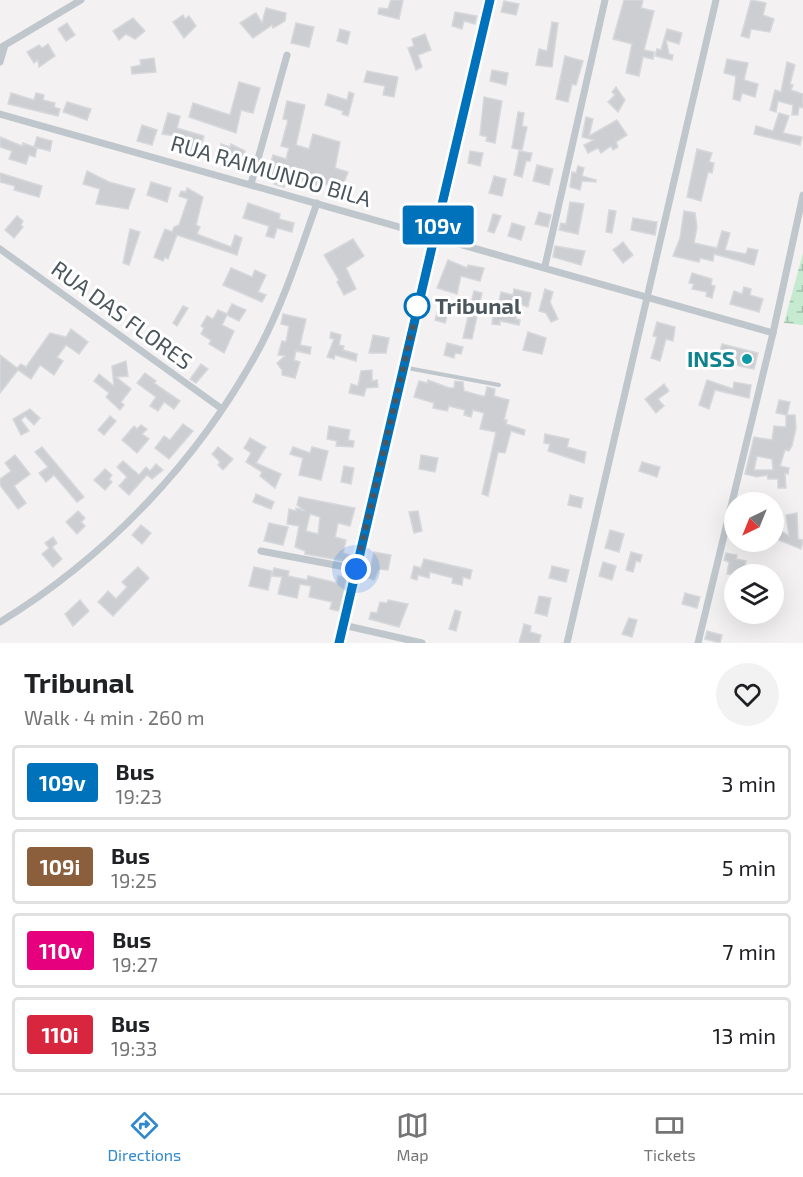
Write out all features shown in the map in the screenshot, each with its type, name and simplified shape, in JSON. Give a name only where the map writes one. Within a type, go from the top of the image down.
[{"type":"street","points":[[0,62],[3,47],[81,0]]},
{"type":"street","points":[[338,643],[490,0]]},
{"type":"street","points":[[545,266],[605,0]]},
{"type":"street","points":[[567,643],[716,0]]},
{"type":"street","points":[[251,184],[287,55]]},
{"type":"street","name":"RUA RAIMUNDO BILA","points":[[0,114],[545,266],[773,333]]},
{"type":"street","points":[[698,643],[773,333],[803,195]]},
{"type":"street","points":[[0,622],[66,576],[137,513],[188,456],[222,410],[269,327],[317,203]]},
{"type":"street","name":"RUA DAS FLORES","points":[[0,249],[222,410]]},
{"type":"street","points":[[261,551],[356,569]]},
{"type":"street","points":[[343,625],[422,643]]},
{"type":"lane","points":[[402,367],[499,385]]},
{"type":"green space","points":[[803,253],[803,325],[784,323]]},
{"type":"building","points":[[391,0],[403,0],[399,19],[378,14],[379,8],[388,9]]},
{"type":"building","points":[[624,0],[643,0],[641,8],[654,11],[644,50],[654,52],[653,59],[643,57],[639,76],[626,73],[632,44],[613,39]]},
{"type":"building","points":[[751,0],[766,3],[763,15],[774,19],[770,32],[751,29],[749,38],[741,36]]},
{"type":"building","points":[[504,1],[519,4],[516,15],[501,12]]},
{"type":"building","points":[[266,8],[286,13],[285,21],[273,28],[272,25],[253,38],[240,23],[256,13],[262,23]]},
{"type":"building","points":[[455,12],[477,16],[475,24],[464,21],[462,29],[452,26]]},
{"type":"building","points":[[183,15],[185,19],[189,16],[196,26],[184,38],[173,22]]},
{"type":"building","points":[[133,18],[145,31],[135,39],[126,34],[119,40],[113,31]]},
{"type":"building","points":[[552,22],[558,23],[552,67],[536,65],[539,49],[547,51]]},
{"type":"building","points":[[67,23],[75,35],[66,41],[58,29]]},
{"type":"building","points":[[296,23],[314,27],[309,47],[291,43]]},
{"type":"building","points":[[340,29],[350,32],[347,44],[337,41]]},
{"type":"building","points":[[667,29],[682,33],[679,44],[666,40],[669,54],[673,55],[672,60],[655,56],[657,49],[661,50]]},
{"type":"building","points":[[425,34],[431,50],[418,55],[422,67],[416,70],[408,48],[414,46],[412,39]]},
{"type":"building","points":[[48,44],[55,56],[39,67],[38,60],[34,63],[27,52],[39,45],[42,48]]},
{"type":"building","points":[[565,56],[583,61],[576,85],[572,84],[568,102],[556,99]]},
{"type":"building","points":[[154,58],[156,72],[132,74],[131,67],[141,65],[140,60]]},
{"type":"building","points":[[727,59],[748,63],[744,80],[758,84],[755,97],[742,93],[740,101],[733,99],[736,76],[724,73]]},
{"type":"building","points":[[787,62],[795,65],[790,84],[793,85],[791,90],[803,94],[803,108],[799,107],[798,115],[792,115],[793,105],[778,101],[776,112],[770,110],[775,90],[781,92]]},
{"type":"building","points":[[492,70],[508,73],[506,85],[490,81]]},
{"type":"building","points":[[367,71],[398,77],[394,97],[383,95],[385,86],[364,82]]},
{"type":"building","points":[[239,82],[260,88],[253,113],[241,110],[236,133],[189,117],[193,103],[230,115]]},
{"type":"building","points":[[616,87],[625,100],[618,112],[608,102],[615,95],[612,92]]},
{"type":"building","points":[[349,92],[354,94],[348,116],[342,114],[343,111],[325,105],[328,94],[347,100]]},
{"type":"building","points":[[11,93],[34,100],[36,93],[44,95],[43,100],[55,103],[54,107],[60,109],[58,116],[8,104]]},
{"type":"building","points":[[484,97],[502,101],[495,143],[486,141],[487,137],[480,135]]},
{"type":"building","points":[[287,101],[305,105],[296,145],[309,149],[313,134],[340,142],[335,168],[348,172],[344,183],[337,181],[334,188],[325,184],[324,187],[287,177],[284,187],[274,184],[277,176],[268,174],[273,155],[286,159],[289,148],[281,146],[288,120],[283,119]]},
{"type":"building","points":[[67,102],[91,109],[87,120],[63,112]]},
{"type":"building","points":[[518,112],[524,113],[522,126],[527,127],[522,150],[512,148]]},
{"type":"building","points":[[168,113],[180,116],[177,128],[204,136],[201,146],[210,148],[207,157],[180,151],[184,137],[162,134]]},
{"type":"building","points":[[779,113],[789,116],[783,133],[802,137],[800,145],[754,134],[756,126],[773,131]]},
{"type":"building","points":[[586,117],[593,119],[589,136],[617,120],[627,135],[616,142],[618,147],[613,150],[611,146],[601,153],[598,148],[588,153],[584,145],[594,140],[582,137]]},
{"type":"building","points":[[142,125],[157,130],[152,145],[137,141]]},
{"type":"building","points":[[0,137],[22,146],[23,143],[37,148],[35,157],[29,155],[26,164],[9,159],[12,151],[0,147]]},
{"type":"building","points":[[37,137],[52,141],[50,151],[34,147]]},
{"type":"building","points":[[221,144],[230,147],[231,144],[245,151],[240,167],[229,164],[231,159],[219,155]]},
{"type":"building","points":[[697,149],[712,153],[709,162],[714,163],[712,173],[708,172],[701,201],[687,197]]},
{"type":"building","points":[[470,151],[483,153],[480,166],[468,163]]},
{"type":"building","points":[[519,151],[532,153],[530,161],[526,161],[522,177],[514,175]]},
{"type":"building","points":[[537,165],[553,169],[549,185],[533,181]]},
{"type":"building","points":[[578,166],[584,168],[582,176],[596,180],[596,182],[582,181],[580,190],[570,187],[572,172],[576,173]]},
{"type":"building","points":[[87,171],[109,182],[135,189],[128,209],[96,204],[100,189],[83,184]]},
{"type":"building","points":[[0,173],[42,186],[39,197],[14,190],[15,186],[0,182]]},
{"type":"building","points":[[494,176],[506,179],[502,196],[489,193]]},
{"type":"building","points":[[151,182],[171,188],[167,202],[147,195]]},
{"type":"building","points":[[187,188],[203,197],[196,225],[200,227],[197,234],[231,247],[235,235],[242,238],[237,255],[177,235],[168,259],[165,257],[163,261],[154,257],[165,229],[172,232],[174,227],[179,225],[188,199],[179,196],[181,191],[186,192]]},
{"type":"building","points":[[570,202],[584,204],[578,234],[559,230],[561,223],[566,224]]},
{"type":"building","points":[[248,203],[280,214],[279,219],[294,223],[292,232],[277,228],[274,238],[266,236],[269,226],[243,218]]},
{"type":"building","points":[[609,210],[616,211],[612,233],[606,232]]},
{"type":"building","points":[[684,211],[695,213],[697,227],[694,243],[717,248],[722,231],[730,233],[725,250],[746,254],[748,248],[758,250],[754,265],[714,254],[713,261],[700,258],[699,262],[673,256],[680,238]]},
{"type":"building","points":[[539,212],[551,215],[548,227],[535,224]]},
{"type":"building","points":[[493,214],[501,216],[494,233],[488,231]]},
{"type":"building","points":[[17,216],[23,221],[21,225],[23,227],[14,238],[5,230]]},
{"type":"building","points":[[633,218],[657,222],[655,235],[631,230]]},
{"type":"building","points":[[512,223],[525,227],[521,240],[508,236]]},
{"type":"building","points":[[130,229],[140,232],[129,265],[123,263]]},
{"type":"building","points":[[353,239],[364,256],[346,268],[356,289],[344,295],[337,282],[339,280],[324,255]]},
{"type":"building","points":[[623,242],[633,255],[623,263],[613,250]]},
{"type":"building","points":[[555,246],[585,251],[581,265],[553,257]]},
{"type":"building","points":[[448,260],[467,268],[468,265],[484,268],[480,281],[461,276],[457,294],[437,288]]},
{"type":"building","points":[[231,268],[252,277],[255,270],[266,275],[258,292],[266,295],[262,302],[223,285]]},
{"type":"building","points":[[692,273],[712,279],[711,285],[715,286],[712,298],[706,296],[707,292],[692,289],[694,284],[689,283]]},
{"type":"building","points":[[744,287],[751,289],[750,295],[763,299],[759,312],[730,304],[734,291],[742,294]]},
{"type":"building","points":[[514,289],[531,293],[528,307],[519,304],[516,319],[520,320],[519,325],[500,321],[500,325],[492,324],[493,316],[496,317],[501,292],[513,295]]},
{"type":"building","points":[[545,289],[553,292],[550,302],[558,319],[551,322],[546,313],[539,311]]},
{"type":"building","points":[[474,291],[482,293],[472,339],[463,338]]},
{"type":"building","points":[[441,300],[451,303],[445,323],[435,320]]},
{"type":"building","points":[[232,304],[246,310],[239,321],[227,315],[222,325],[234,331],[224,353],[209,344],[211,340],[201,334],[204,328],[201,326],[207,316],[213,319],[218,310],[227,314]]},
{"type":"building","points":[[183,306],[188,308],[177,326],[173,323]]},
{"type":"building","points":[[283,314],[306,319],[300,345],[311,347],[310,354],[296,351],[294,360],[300,362],[295,378],[282,375],[282,370],[277,363],[285,356],[278,355],[282,341],[286,342],[289,326],[281,324]]},
{"type":"building","points":[[657,322],[675,327],[673,341],[666,339],[660,361],[651,358],[657,337],[653,336]]},
{"type":"building","points":[[71,329],[88,342],[79,354],[66,345],[57,357],[63,361],[54,375],[40,365],[31,379],[18,370],[0,393],[0,355],[17,368],[21,364],[26,367],[50,333],[66,337]]},
{"type":"building","points":[[331,332],[341,335],[339,345],[344,346],[343,350],[357,354],[356,361],[335,355],[334,359],[327,357],[334,339],[330,338]]},
{"type":"building","points":[[528,332],[546,338],[542,354],[523,350]]},
{"type":"building","points":[[373,335],[389,338],[386,353],[369,353]]},
{"type":"building","points":[[447,343],[463,347],[461,354],[455,353],[454,358],[444,355]]},
{"type":"building","points":[[722,344],[758,353],[754,369],[721,362],[723,356],[719,355]]},
{"type":"building","points":[[126,361],[128,376],[116,377],[131,389],[121,402],[124,405],[120,410],[106,397],[109,393],[94,381],[99,374],[114,386],[112,366]]},
{"type":"building","points":[[201,364],[208,369],[196,383],[190,379]]},
{"type":"building","points":[[372,370],[372,381],[377,380],[378,387],[366,388],[364,396],[349,393],[351,384],[358,386],[361,371]]},
{"type":"building","points":[[145,373],[156,381],[154,383],[180,401],[174,409],[164,402],[158,411],[150,406],[156,397],[137,383]]},
{"type":"building","points":[[428,380],[449,388],[454,388],[455,381],[463,382],[464,391],[482,396],[485,396],[487,387],[495,389],[494,396],[509,400],[504,420],[507,420],[506,424],[525,430],[524,435],[511,431],[505,453],[498,452],[488,496],[482,494],[496,432],[480,429],[484,413],[473,410],[471,417],[464,415],[465,410],[449,406],[447,411],[433,408],[434,403],[414,397],[419,381],[427,383]]},
{"type":"building","points":[[707,380],[733,389],[734,382],[751,385],[749,398],[715,390],[709,409],[699,405]]},
{"type":"building","points":[[664,384],[669,391],[658,399],[664,406],[656,413],[645,399]]},
{"type":"building","points":[[779,400],[790,402],[787,415],[795,415],[796,428],[792,446],[789,451],[785,450],[780,466],[789,468],[788,474],[785,473],[786,488],[778,488],[778,479],[768,479],[767,475],[757,477],[745,474],[754,437],[772,440],[774,426],[786,427],[786,415],[776,413]],"holes":[[[757,456],[772,459],[773,470],[754,470]]]},
{"type":"building","points":[[30,409],[40,418],[34,425],[25,416],[21,420],[29,431],[21,435],[13,419]]},
{"type":"building","points":[[110,416],[116,421],[104,435],[98,430]]},
{"type":"building","points":[[183,424],[193,431],[169,459],[155,448],[164,436],[170,440]]},
{"type":"building","points":[[141,425],[147,429],[142,434],[149,439],[137,453],[122,440],[134,426],[137,429]]},
{"type":"building","points":[[329,426],[350,430],[348,440],[354,441],[353,447],[336,446],[337,441],[327,439]]},
{"type":"building","points":[[545,434],[569,439],[567,447],[586,452],[584,463],[548,451],[550,444],[544,443]]},
{"type":"building","points":[[250,438],[266,447],[256,463],[281,474],[275,488],[260,476],[262,472],[246,462],[251,453],[244,448]]},
{"type":"building","points":[[42,447],[84,497],[77,502],[54,475],[46,482],[39,473],[48,467],[35,452]]},
{"type":"building","points":[[218,447],[233,459],[223,470],[218,465],[220,462],[212,454]]},
{"type":"building","points":[[293,447],[310,453],[312,447],[328,451],[321,480],[299,475],[303,458],[290,454]]},
{"type":"building","points":[[15,455],[30,474],[14,486],[26,503],[18,509],[0,485],[0,479],[11,471],[5,463]]},
{"type":"building","points":[[421,455],[438,458],[435,472],[419,469]]},
{"type":"building","points":[[123,461],[139,475],[146,467],[150,471],[156,464],[163,470],[152,479],[147,475],[129,495],[119,486],[127,477],[117,467]]},
{"type":"building","points":[[642,462],[660,467],[657,477],[639,471]]},
{"type":"building","points":[[344,466],[354,468],[351,484],[341,482]]},
{"type":"building","points":[[105,469],[112,475],[109,479],[112,482],[105,490],[94,480]]},
{"type":"building","points":[[256,494],[274,502],[271,509],[253,502]]},
{"type":"building","points":[[570,495],[583,498],[581,508],[568,505]]},
{"type":"building","points":[[299,497],[355,508],[350,526],[338,523],[335,537],[346,540],[343,553],[352,556],[350,562],[305,554],[305,551],[295,547],[299,526],[287,524],[289,509],[296,511],[296,508],[305,511],[297,505]],"holes":[[[310,514],[320,517],[318,534],[306,531]]]},
{"type":"building","points":[[78,511],[85,518],[81,522],[85,526],[77,534],[66,522]]},
{"type":"building","points":[[418,511],[422,531],[414,533],[409,512]]},
{"type":"building","points":[[797,513],[798,539],[803,540],[801,549],[784,542],[784,533],[789,536],[786,515]]},
{"type":"building","points":[[269,523],[288,527],[283,545],[264,541]]},
{"type":"building","points":[[141,525],[151,533],[142,544],[132,535]]},
{"type":"building","points":[[610,530],[624,534],[619,552],[605,548]]},
{"type":"building","points":[[53,537],[57,543],[52,547],[62,559],[53,567],[42,554],[49,548],[45,543]]},
{"type":"building","points":[[374,552],[391,555],[388,570],[379,569],[374,580],[368,578]]},
{"type":"building","points":[[631,552],[642,555],[640,562],[636,561],[633,572],[626,570]]},
{"type":"building","points":[[726,553],[737,555],[736,559],[746,561],[745,564],[729,564],[724,560]]},
{"type":"building","points":[[424,559],[472,570],[470,579],[463,577],[462,585],[452,583],[453,578],[430,572],[429,578],[418,575],[417,580],[411,578],[414,566],[421,568]]},
{"type":"building","points":[[603,562],[616,566],[612,580],[599,576]]},
{"type":"building","points":[[552,566],[569,570],[566,582],[549,578]]},
{"type":"building","points":[[138,567],[149,578],[113,616],[98,602],[108,591],[116,599],[127,587],[122,582]]},
{"type":"building","points":[[254,567],[272,571],[268,590],[249,586]]},
{"type":"building","points":[[274,568],[289,571],[288,576],[307,580],[308,576],[337,583],[338,576],[347,578],[339,611],[330,609],[332,602],[309,597],[311,586],[300,584],[297,598],[278,594],[282,577],[272,576]]},
{"type":"building","points":[[685,593],[700,597],[697,608],[682,604]]},
{"type":"building","points":[[539,596],[551,598],[547,616],[535,613]]},
{"type":"building","points":[[80,600],[89,611],[73,626],[65,614]]},
{"type":"building","points":[[388,600],[408,604],[399,627],[369,619],[371,612],[377,613],[380,602],[387,603]]},
{"type":"building","points":[[455,610],[461,612],[456,631],[449,629]]},
{"type":"building","points":[[629,618],[637,620],[632,637],[622,634]]},
{"type":"building","points":[[524,624],[531,626],[530,632],[541,635],[539,643],[519,643]]},
{"type":"building","points":[[707,631],[722,635],[720,643],[705,639]]},
{"type":"bus line","name":"109v","points":[[339,643],[370,499],[447,190],[490,0]]},
{"type":"place","name":"Tribunal","points":[[417,306]]},
{"type":"place","name":"INSS","points":[[747,359]]},
{"type":"route","points":[[356,569],[370,499],[419,301],[417,306]]}]
